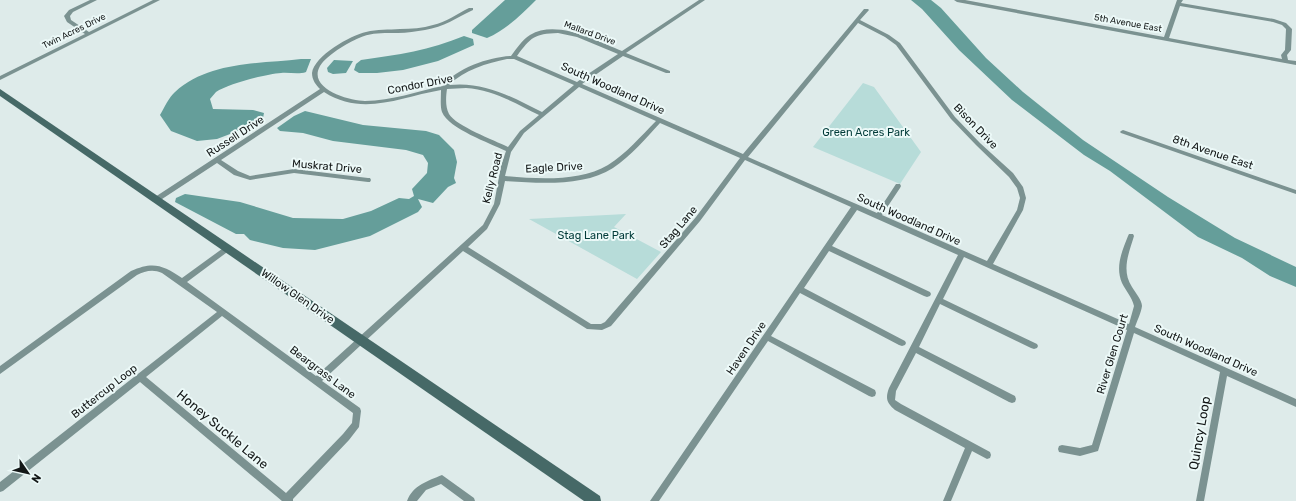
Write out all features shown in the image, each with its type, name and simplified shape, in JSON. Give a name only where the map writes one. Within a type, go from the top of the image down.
[{"type":"main road","name":"Willow Glen Drive","points":[[0,92],[595,501]]},
{"type":"street","points":[[88,34],[69,21],[67,16],[72,11],[94,0]]},
{"type":"street","name":"Twin Acres Drive","points":[[0,78],[157,0]]},
{"type":"street","name":"Kelly Road","points":[[317,380],[360,339],[478,234],[490,219],[497,204],[505,159],[519,135],[578,85],[621,54],[702,0]]},
{"type":"street","name":"5th Avenue East","points":[[957,0],[1296,63]]},
{"type":"street","points":[[1166,38],[1180,2],[1284,24],[1289,29],[1288,50],[1284,55],[1285,61]]},
{"type":"street","points":[[324,90],[316,75],[317,67],[328,55],[361,35],[377,30],[410,31],[437,26],[471,9]]},
{"type":"street","name":"Stag Lane","points":[[463,248],[584,324],[596,328],[602,327],[613,319],[698,219],[744,158],[866,10]]},
{"type":"street","name":"Bison Drive","points":[[858,21],[887,36],[898,44],[953,118],[1011,175],[1020,187],[1023,198],[1020,210],[989,265]]},
{"type":"street","name":"Mallard Drive","points":[[513,57],[525,41],[532,36],[541,32],[552,30],[563,31],[668,72]]},
{"type":"street","points":[[509,150],[450,119],[443,106],[446,87],[459,75],[478,65],[513,57]]},
{"type":"street","name":"South Woodland Drive","points":[[513,57],[519,58],[659,121],[989,265],[1296,403]]},
{"type":"street","name":"Condor Drive","points":[[324,90],[332,95],[348,101],[368,103],[395,99],[446,87],[466,86],[489,90],[542,114]]},
{"type":"street","name":"Russell Drive","points":[[157,199],[324,90]]},
{"type":"street","name":"Eagle Drive","points":[[502,178],[528,180],[576,178],[597,173],[610,167],[620,159],[659,121]]},
{"type":"street","name":"8th Avenue East","points":[[1123,132],[1296,192]]},
{"type":"street","name":"Muskrat Drive","points":[[217,160],[236,173],[250,178],[294,171],[368,180]]},
{"type":"street","points":[[878,216],[898,186]]},
{"type":"street","name":"Haven Drive","points":[[654,501],[855,207]]},
{"type":"street","name":"River Glen Court","points":[[1062,449],[1080,452],[1095,448],[1138,306],[1137,300],[1122,273],[1124,259],[1131,236]]},
{"type":"street","points":[[828,247],[927,294]]},
{"type":"street","points":[[0,370],[141,269],[150,267],[159,268],[182,282],[228,248]]},
{"type":"street","points":[[962,254],[892,391],[891,401],[898,407],[987,455]]},
{"type":"street","name":"Beargrass Lane","points":[[182,282],[317,380],[357,411],[356,424],[346,437],[288,500]]},
{"type":"street","points":[[799,289],[902,342]]},
{"type":"street","points":[[939,300],[1034,346]]},
{"type":"street","name":"Buttercup Loop","points":[[0,488],[222,312]]},
{"type":"street","points":[[767,337],[872,392]]},
{"type":"street","points":[[914,348],[1012,399]]},
{"type":"street","name":"Quincy Loop","points":[[1200,501],[1224,370]]},
{"type":"street","name":"Honey Suckle Lane","points":[[140,377],[288,500]]},
{"type":"street","points":[[947,501],[970,446]]},
{"type":"street","points":[[411,501],[423,487],[442,479],[471,501]]},
{"type":"green space","name":"Green Acres Park","points":[[863,83],[874,87],[921,152],[900,184],[813,147]]},
{"type":"green space","name":"Stag Lane Park","points":[[626,214],[614,227],[661,252],[637,279],[529,219]]},
{"type":"shaded area","points":[[505,0],[536,0],[501,31],[494,35],[487,38],[472,33],[472,30]]},
{"type":"shaded area","points":[[911,0],[931,0],[941,8],[986,58],[1023,92],[1083,140],[1168,197],[1235,238],[1296,267],[1296,287],[1270,276],[1242,258],[1198,237],[1110,171],[1084,155],[1012,100],[959,50],[922,9]]},
{"type":"shaded area","points":[[464,36],[473,39],[474,45],[438,61],[403,70],[377,73],[359,73],[354,70],[356,64],[361,60],[414,51],[439,45]]},
{"type":"shaded area","points":[[311,59],[306,72],[274,74],[257,77],[222,89],[216,92],[210,99],[213,109],[253,110],[264,113],[263,118],[251,126],[217,139],[197,141],[171,131],[160,115],[175,92],[188,82],[203,74],[219,69],[252,63]]},
{"type":"shaded area","points":[[334,60],[353,61],[346,73],[333,74],[328,72],[327,68]]},
{"type":"shaded area","points":[[305,111],[363,125],[426,131],[439,135],[454,150],[457,162],[454,178],[456,183],[448,187],[433,203],[418,199],[422,207],[418,212],[370,236],[315,250],[283,248],[250,240],[244,234],[236,234],[175,202],[176,198],[185,194],[240,202],[293,218],[343,219],[371,211],[399,198],[409,199],[414,196],[412,189],[427,173],[428,163],[423,155],[406,150],[333,141],[303,133],[280,131],[277,128],[294,116]]}]
